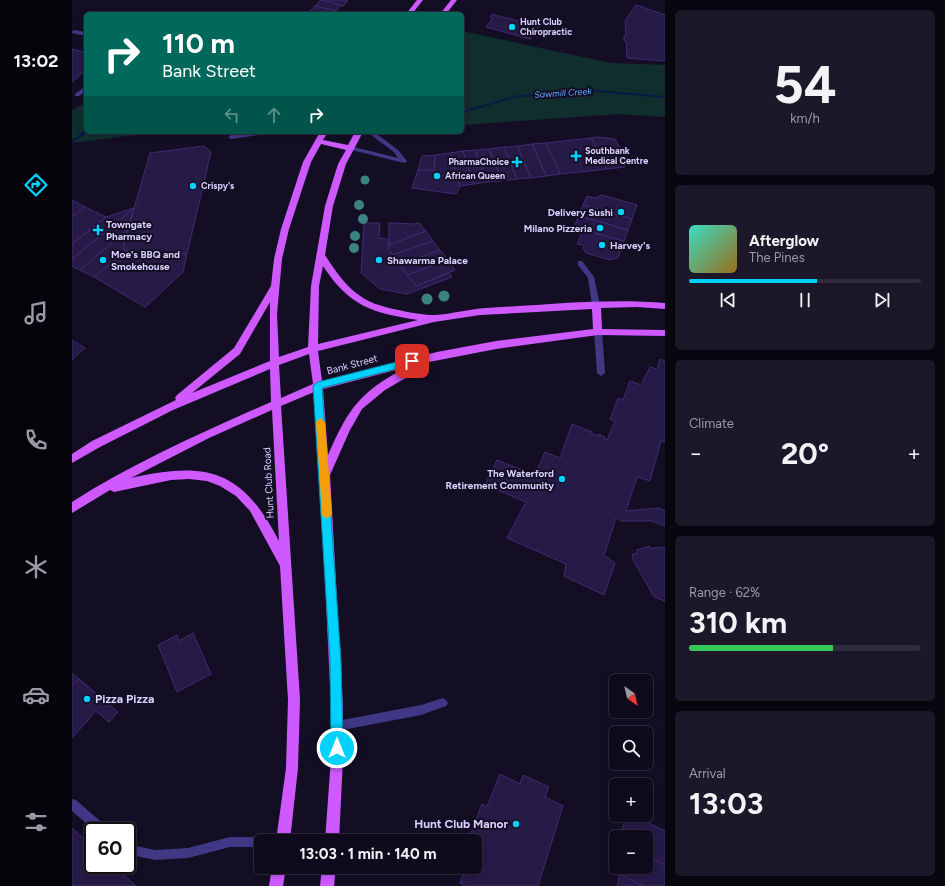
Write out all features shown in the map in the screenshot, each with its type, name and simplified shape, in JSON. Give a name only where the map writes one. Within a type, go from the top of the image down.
[{"type":"main road","points":[[411,12],[420,0]]},
{"type":"main road","points":[[444,12],[454,0]]},
{"type":"main road","name":"Hunt Club Road","points":[[284,834],[292,768],[294,700],[276,404],[273,314],[278,259],[291,206],[307,162],[323,134]]},
{"type":"main road","points":[[332,834],[337,758],[336,661],[318,386],[313,349],[315,286],[329,206],[342,164],[358,134]]},
{"type":"main road","points":[[318,141],[350,148]]},
{"type":"main road","points":[[321,256],[340,283],[356,298],[364,303],[383,311],[434,319]]},
{"type":"main road","points":[[170,407],[237,351],[275,285]]},
{"type":"main road","points":[[72,459],[102,441],[170,407],[274,363],[313,349],[434,319],[480,312],[596,305],[637,304],[665,306]]},
{"type":"main road","points":[[596,305],[598,332]]},
{"type":"main road","name":"Bank Street","points":[[72,508],[100,490],[205,435],[318,386],[437,356],[496,345],[598,332],[665,333]]},
{"type":"main road","points":[[324,477],[350,420],[358,407],[398,376],[437,356]]},
{"type":"main road","points":[[100,490],[165,475],[201,475],[218,480],[243,496],[254,508],[286,565]]},
{"type":"main road","points":[[276,886],[278,874]]},
{"type":"main road","points":[[327,886],[329,874]]},
{"type":"lane","points":[[73,32],[84,34]]},
{"type":"lane","points":[[77,95],[84,90]]},
{"type":"lane","points":[[231,137],[252,134]]},
{"type":"lane","points":[[350,148],[404,161],[396,151],[373,134]]},
{"type":"lane","points":[[580,263],[591,277],[596,305]]},
{"type":"lane","points":[[598,332],[601,373]]},
{"type":"lane","points":[[337,726],[421,710],[443,703]]},
{"type":"lane","points":[[72,804],[93,822]]},
{"type":"lane","points":[[136,851],[155,855],[182,854],[230,842],[254,842]]},
{"type":"green space","points":[[464,31],[611,63],[665,65],[665,117],[619,114],[464,125]]},
{"type":"green space","points":[[84,104],[84,134],[144,134],[72,143],[72,110]]},
{"type":"building","points":[[321,0],[341,5],[336,11],[315,6]]},
{"type":"building","points":[[323,0],[344,0],[348,1],[343,6]]},
{"type":"building","points":[[636,5],[665,15],[665,61],[627,58],[626,42],[624,40],[624,36],[626,35],[625,21]]},
{"type":"building","points":[[315,6],[336,11],[313,12],[310,11]]},
{"type":"building","name":"Hunt Club Chiropractic","points":[[492,14],[539,26],[530,39],[486,27],[493,18],[490,17]]},
{"type":"building","points":[[72,49],[84,52],[84,72],[72,82]]},
{"type":"building","points":[[598,137],[615,139],[628,163],[623,163],[625,167],[607,169],[591,138]]},
{"type":"building","name":"Southbank Medical Centre","points":[[591,138],[607,169],[560,174],[546,143]]},
{"type":"building","points":[[546,143],[560,174],[546,176],[532,144]]},
{"type":"building","points":[[532,144],[546,176],[531,178],[517,146]]},
{"type":"building","points":[[204,146],[211,152],[187,254],[130,254],[123,247],[150,153]]},
{"type":"building","name":"PharmaChoice","points":[[517,146],[531,178],[517,179],[504,147]]},
{"type":"building","points":[[504,147],[517,179],[502,181],[489,149]]},
{"type":"building","points":[[489,149],[502,181],[487,182],[475,150]]},
{"type":"building","points":[[475,150],[487,182],[474,184],[463,151]]},
{"type":"building","points":[[463,151],[474,184],[460,186],[450,153]]},
{"type":"building","name":"African Queen","points":[[450,153],[460,186],[456,194],[412,188],[418,170],[434,170],[435,155]]},
{"type":"building","points":[[435,155],[434,170],[418,170],[422,156]]},
{"type":"building","name":"Delivery Sushi","points":[[602,195],[637,205],[632,219],[583,205],[587,196],[595,198]]},
{"type":"building","points":[[72,200],[85,207],[72,217]]},
{"type":"building","points":[[583,205],[632,219],[628,230],[579,216]]},
{"type":"building","points":[[85,207],[106,217],[72,244],[72,217]]},
{"type":"building","points":[[134,208],[127,230],[80,270],[72,266],[72,259]]},
{"type":"building","name":"Towngate Pharmacy","points":[[134,208],[72,259],[72,244],[106,217]]},
{"type":"building","name":"Milano Pizzeria","points":[[579,216],[628,230],[624,241],[574,227]]},
{"type":"building","name":"Shawarma Palace","points":[[364,223],[380,223],[379,238],[389,239],[388,249],[416,286],[449,273],[452,277],[407,294],[380,289],[361,273]]},
{"type":"building","points":[[389,223],[419,223],[426,231],[389,245]]},
{"type":"building","name":"Moe's BBQ and Smokehouse","points":[[127,230],[123,247],[126,251],[94,277],[80,270]]},
{"type":"building","name":"Harvey's","points":[[583,230],[624,241],[618,258],[610,260],[586,253],[583,248],[585,246],[577,244]]},
{"type":"building","points":[[426,231],[433,241],[393,255],[388,249],[389,245]]},
{"type":"building","points":[[433,241],[440,250],[400,265],[393,255]]},
{"type":"building","points":[[440,250],[448,260],[407,275],[400,265]]},
{"type":"building","points":[[126,251],[130,254],[187,254],[183,272],[145,307],[94,277]]},
{"type":"building","points":[[448,260],[455,270],[416,286],[407,275]]},
{"type":"building","points":[[72,340],[85,348],[72,360]]},
{"type":"building","name":"The Waterford Retirement Community","points":[[660,359],[665,361],[665,442],[661,441],[650,481],[637,477],[626,511],[659,508],[665,511],[665,526],[652,521],[622,521],[616,518],[604,555],[615,563],[604,595],[564,576],[566,564],[507,538],[526,502],[485,485],[497,460],[535,475],[545,452],[560,458],[572,424],[598,436],[599,434],[607,440],[615,421],[610,419],[618,398],[623,400],[630,381],[641,385],[650,367],[657,369]]},
{"type":"building","points":[[650,546],[651,549],[665,547],[665,601],[654,597],[632,558],[633,554],[638,553],[637,550]]},
{"type":"building","points":[[193,633],[211,674],[177,692],[158,645],[177,635],[179,641]]},
{"type":"building","points":[[72,673],[79,679],[72,686]]},
{"type":"building","name":"Pizza Pizza","points":[[79,679],[118,712],[109,722],[96,711],[72,738],[72,686]]},
{"type":"building","name":"Hunt Club Manor","points":[[500,774],[520,784],[523,775],[549,787],[545,797],[563,806],[538,886],[466,886],[460,883],[463,874],[482,874],[482,834],[471,834],[482,804],[487,807]]},
{"type":"building","points":[[624,822],[647,822],[665,831],[665,865],[653,859],[653,830],[622,830]]},
{"type":"building","points":[[72,828],[84,839],[84,874],[123,874],[136,886],[72,886]]},
{"type":"building","points":[[653,859],[665,865],[665,886],[643,886],[620,874],[653,874]]},
{"type":"building","points":[[620,874],[643,886],[617,886]]},
{"type":"waterway","name":"Sawmill Creek","points":[[464,110],[518,96],[598,91],[665,97]]},
{"type":"waterway","name":"Sawmill Creek","points":[[72,142],[84,133]]},
{"type":"slow traffic","points":[[320,422],[327,514]]},
{"type":"place","name":"Hunt Club Chiropractic","points":[[512,27]]},
{"type":"place","name":"Southbank Medical Centre","points":[[576,156]]},
{"type":"place","name":"PharmaChoice","points":[[517,162]]},
{"type":"place","name":"African Queen","points":[[437,176]]},
{"type":"place","name":"Crispy's","points":[[193,186]]},
{"type":"place","name":"Delivery Sushi","points":[[621,212]]},
{"type":"place","name":"Milano Pizzeria","points":[[600,228]]},
{"type":"place","name":"Towngate Pharmacy","points":[[98,230]]},
{"type":"place","name":"Harvey's","points":[[602,245]]},
{"type":"place","name":"Moe's BBQ and Smokehouse","points":[[103,260]]},
{"type":"place","name":"Shawarma Palace","points":[[379,260]]},
{"type":"place","name":"The Waterford Retirement Community","points":[[562,479]]},
{"type":"place","name":"Pizza Pizza","points":[[87,699]]},
{"type":"place","name":"Hunt Club Manor","points":[[516,824]]},
{"type":"route","points":[[337,748],[336,661],[318,386],[412,361]]}]
